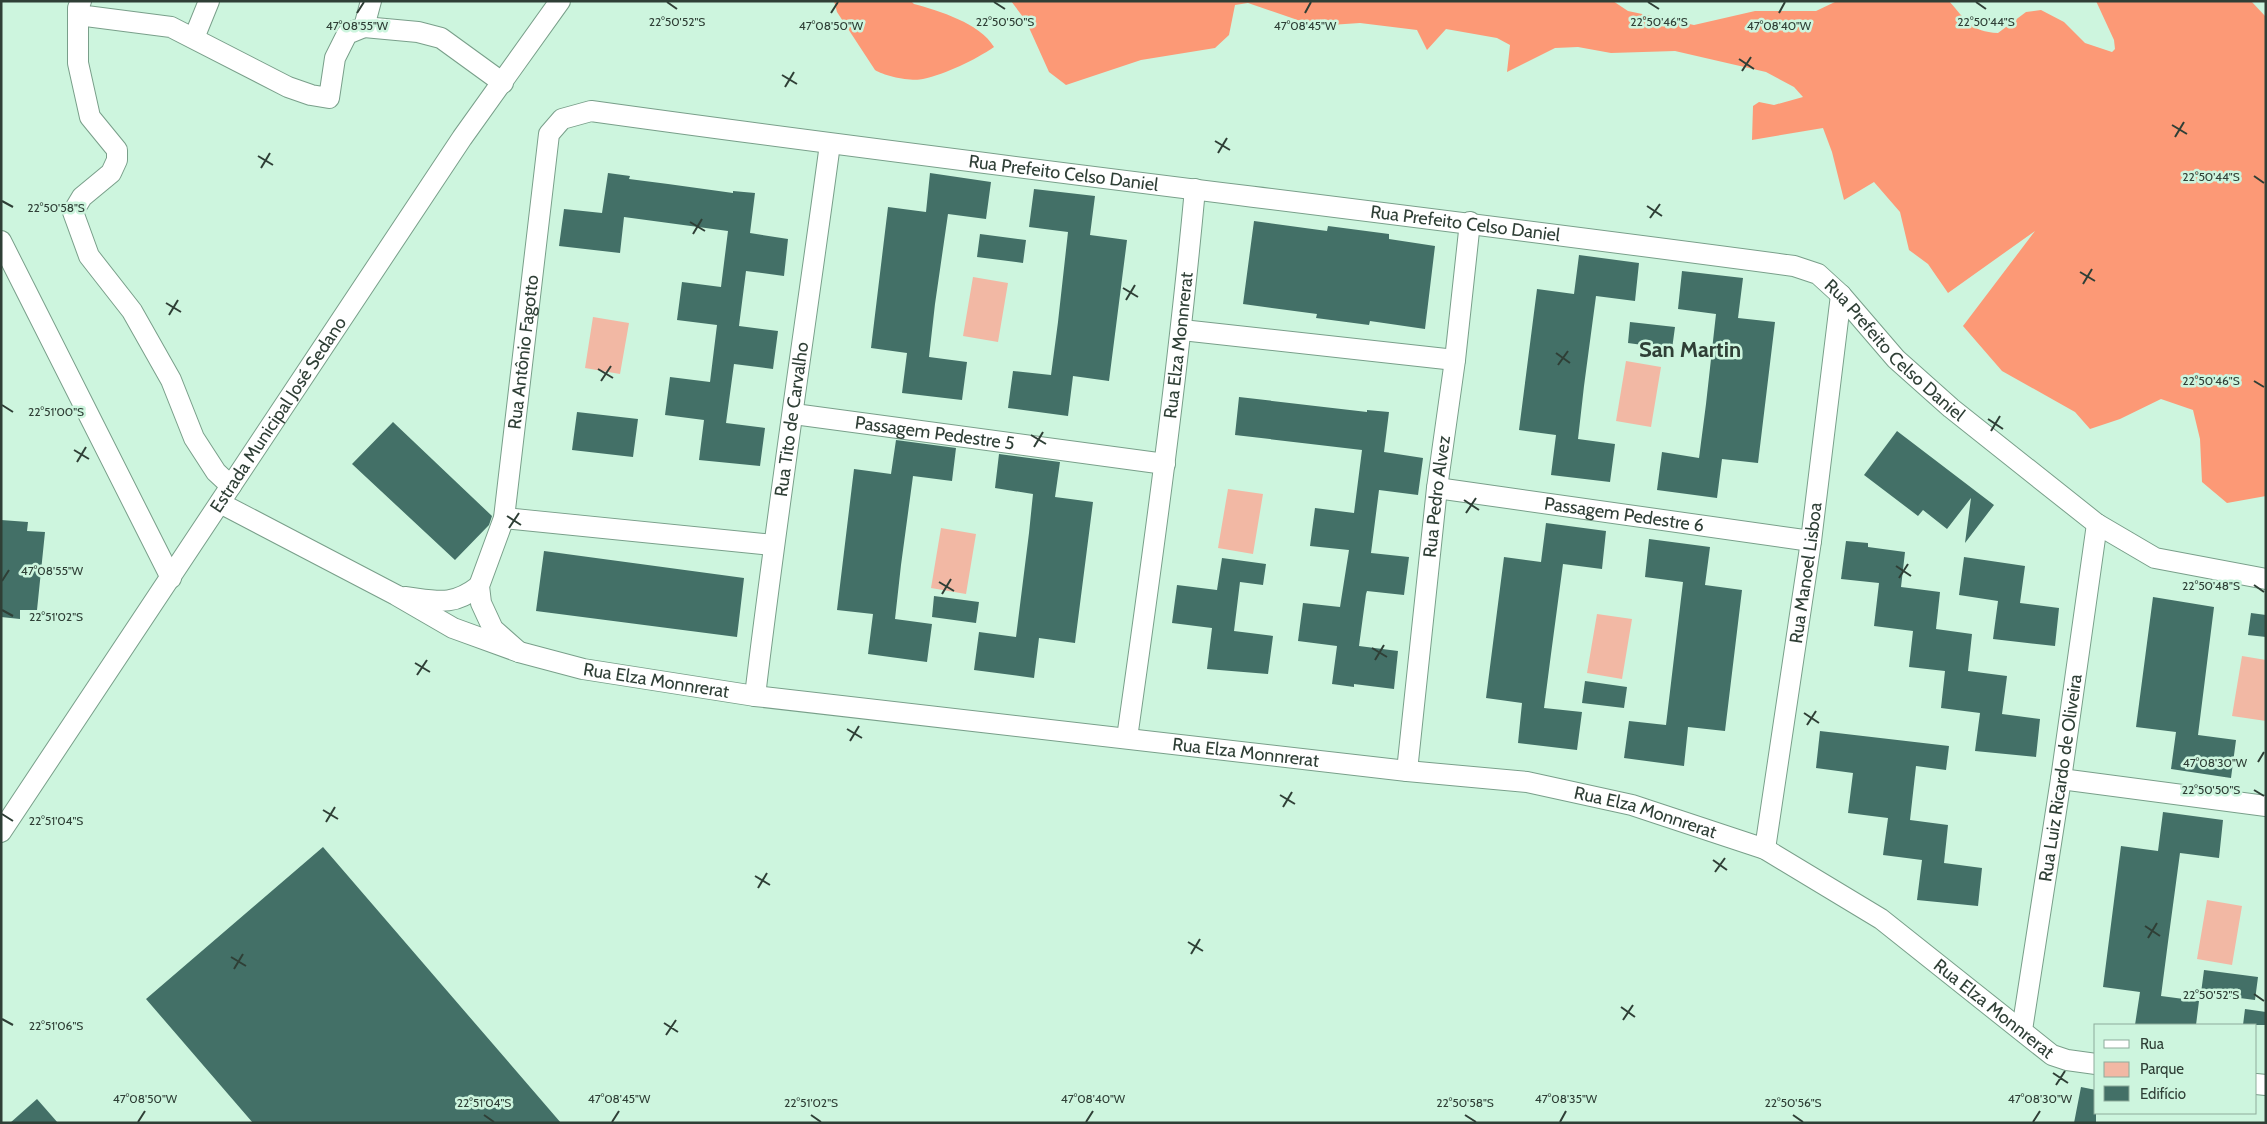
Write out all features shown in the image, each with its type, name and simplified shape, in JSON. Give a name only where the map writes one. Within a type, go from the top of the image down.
[{"type":"street","points":[[194,38],[209,1]]},
{"type":"street","points":[[364,28],[371,1]]},
{"type":"street","name":"Estrada Municipal José Sedano","points":[[1,832],[462,138],[560,1]]},
{"type":"street","points":[[80,6],[86,16],[171,27],[288,87],[311,96],[329,98],[334,58],[346,34],[364,28],[418,32],[441,38],[503,83]]},
{"type":"street","points":[[80,6],[78,63],[90,117],[116,150],[117,160],[112,173],[82,197],[73,212],[89,256],[132,311],[171,380],[194,438],[216,472],[231,486]]},
{"type":"street","name":"Rua Prefeito Celso Daniel","points":[[562,119],[591,111],[830,144],[1470,222],[1794,266],[1818,274],[1841,295],[1896,359],[1951,408],[2097,524],[2155,558],[2266,579]]},
{"type":"street","name":"Rua Antônio Fagotto","points":[[479,586],[504,518],[549,134],[562,119]]},
{"type":"street","name":"Rua Tito de Carvalho","points":[[755,696],[773,545],[794,414],[830,144]]},
{"type":"street","name":"Rua Elza Monnrerat","points":[[1128,738],[1182,330],[1195,189]]},
{"type":"street","name":"Rua Pedro Alvez","points":[[1407,771],[1437,488],[1455,360],[1470,222]]},
{"type":"street","points":[[1,241],[171,578]]},
{"type":"street","name":"Rua Manoel Lisboa","points":[[1765,850],[1810,541],[1841,295]]},
{"type":"street","points":[[1182,330],[1455,360]]},
{"type":"street","name":"Passagem Pedestre 5","points":[[794,414],[1165,464]]},
{"type":"street","name":"Passagem Pedestre 6","points":[[1437,488],[1810,541]]},
{"type":"street","name":"Rua Elza Monnrerat","points":[[220,503],[396,595],[453,628],[519,652],[583,669],[755,696],[1407,771],[1527,782],[1632,806],[1765,850],[1881,920],[2052,1055],[2067,1060],[2094,1064]]},
{"type":"street","points":[[504,518],[773,545]]},
{"type":"street","name":"Rua Luiz Ricardo de Oliveira","points":[[2022,1030],[2061,779],[2097,524]]},
{"type":"street","points":[[396,595],[438,601],[455,600],[466,597],[479,586]]},
{"type":"street","points":[[479,586],[481,603],[493,629],[519,652]]},
{"type":"street","points":[[2061,779],[2266,806]]},
{"type":"green space","points":[[973,277],[1008,283],[998,342],[963,336]]},
{"type":"green space","points":[[593,317],[629,323],[620,374],[585,368]]},
{"type":"green space","points":[[1626,361],[1661,367],[1651,427],[1616,421]]},
{"type":"green space","points":[[1228,489],[1263,494],[1253,554],[1218,548]]},
{"type":"green space","points":[[941,528],[976,534],[966,594],[931,588]]},
{"type":"green space","points":[[1597,614],[1632,619],[1622,679],[1587,673]]},
{"type":"green space","points":[[2242,656],[2266,660],[2266,721],[2232,716]]},
{"type":"green space","points":[[2207,900],[2242,906],[2232,965],[2197,959]]},
{"type":"shaded area","points":[[834,1],[911,1],[914,4],[947,14],[969,25],[979,31],[994,47],[960,66],[932,77],[912,80],[891,76],[875,70],[837,12]]},
{"type":"shaded area","points":[[1011,1],[1613,1],[1628,11],[1694,25],[1755,11],[1816,11],[1837,1],[1949,1],[1970,24],[1981,30],[1998,33],[2026,12],[2041,10],[2064,22],[2085,43],[2112,52],[2115,49],[2114,40],[2096,1],[2251,1],[2266,17],[2266,496],[2227,503],[2202,482],[2200,439],[2193,410],[2161,399],[2120,419],[2090,429],[2075,412],[2002,371],[1963,326],[2035,231],[1948,293],[1928,264],[1909,250],[1900,212],[1874,182],[1844,200],[1832,152],[1823,128],[1752,140],[1753,106],[1759,102],[1774,105],[1803,97],[1794,87],[1766,72],[1675,51],[1611,53],[1578,47],[1555,48],[1507,72],[1510,45],[1497,38],[1446,29],[1427,50],[1417,30],[1360,23],[1315,26],[1248,3],[1235,5],[1229,35],[1215,48],[1141,60],[1066,85],[1049,72],[1026,21]]},
{"type":"building","points":[[608,173],[630,176],[629,179],[733,193],[733,191],[755,193],[750,233],[788,239],[784,276],[746,271],[739,326],[778,331],[773,369],[734,364],[726,423],[765,428],[760,466],[699,460],[704,420],[665,415],[670,377],[710,382],[717,325],[677,320],[682,282],[721,287],[728,231],[624,217],[620,253],[559,246],[564,209],[602,213]]},
{"type":"building","points":[[930,173],[991,182],[986,219],[948,214],[935,304],[929,357],[967,362],[962,400],[902,393],[907,353],[871,348],[888,207],[926,212]]},
{"type":"building","points":[[1034,189],[1095,196],[1090,235],[1127,240],[1109,381],[1073,376],[1068,416],[1008,408],[1013,371],[1051,375],[1058,322],[1068,232],[1029,227]]},
{"type":"building","points":[[1254,221],[1327,231],[1328,226],[1389,234],[1389,239],[1435,246],[1425,329],[1370,321],[1369,325],[1316,318],[1317,314],[1243,304]]},
{"type":"building","points":[[980,234],[1026,240],[1023,263],[977,257]]},
{"type":"building","points":[[1579,255],[1639,263],[1635,301],[1596,296],[1584,386],[1578,439],[1615,444],[1610,482],[1551,475],[1556,435],[1519,430],[1537,289],[1574,294]]},
{"type":"building","points":[[1682,271],[1743,278],[1738,318],[1775,322],[1758,463],[1722,459],[1717,498],[1657,490],[1662,452],[1699,458],[1706,404],[1716,314],[1678,309]]},
{"type":"building","points":[[1630,322],[1675,327],[1672,349],[1628,343]]},
{"type":"building","points":[[1239,397],[1367,412],[1367,410],[1389,412],[1384,452],[1423,458],[1418,495],[1379,490],[1371,553],[1409,557],[1404,595],[1367,591],[1359,646],[1398,651],[1394,689],[1354,684],[1354,687],[1332,684],[1337,646],[1298,641],[1303,603],[1340,607],[1349,550],[1310,546],[1315,508],[1354,513],[1362,450],[1235,435]]},
{"type":"building","points":[[577,412],[638,419],[633,457],[572,450]]},
{"type":"building","points":[[393,422],[492,516],[489,525],[455,560],[352,464]]},
{"type":"building","points":[[1897,431],[1994,505],[1965,543],[1971,498],[1947,529],[1923,510],[1918,516],[1864,475]]},
{"type":"building","points":[[896,440],[956,448],[952,481],[913,476],[895,619],[932,624],[927,662],[868,654],[873,614],[837,610],[854,469],[891,474]]},
{"type":"building","points":[[999,454],[1060,462],[1055,497],[1093,502],[1075,643],[1039,638],[1034,678],[974,670],[979,632],[1016,637],[1029,533],[1033,494],[995,488]]},
{"type":"building","points":[[1,520],[28,522],[27,531],[45,532],[37,610],[20,610],[20,619],[1,617]]},
{"type":"building","points":[[1546,523],[1606,531],[1602,569],[1563,564],[1551,654],[1544,708],[1582,712],[1577,750],[1518,743],[1522,703],[1486,698],[1504,557],[1541,562]]},
{"type":"building","points":[[1649,539],[1710,547],[1705,585],[1742,590],[1725,731],[1688,727],[1684,766],[1624,758],[1629,721],[1666,725],[1683,582],[1645,577]]},
{"type":"building","points":[[1846,541],[1868,543],[1868,547],[1905,552],[1901,587],[1940,592],[1936,629],[1972,634],[1968,671],[2007,676],[2002,714],[2040,719],[2036,757],[1975,751],[1980,713],[1941,708],[1945,671],[1909,667],[1913,631],[1874,626],[1879,583],[1841,579]]},
{"type":"building","points":[[544,551],[744,578],[737,637],[536,611]]},
{"type":"building","points":[[1964,557],[2025,566],[2020,603],[2059,608],[2055,646],[1993,639],[1998,601],[1959,595]]},
{"type":"building","points":[[1222,558],[1266,564],[1263,585],[1240,582],[1234,631],[1273,636],[1268,674],[1207,669],[1212,628],[1172,623],[1177,585],[1217,590]]},
{"type":"building","points":[[934,596],[979,602],[976,623],[932,617]]},
{"type":"building","points":[[2153,597],[2214,607],[2198,735],[2236,740],[2231,778],[2171,769],[2176,732],[2136,727]]},
{"type":"building","points":[[2251,613],[2266,615],[2266,637],[2248,635]]},
{"type":"building","points":[[1585,681],[1627,687],[1624,708],[1582,703]]},
{"type":"building","points":[[1820,731],[1949,746],[1946,770],[1916,766],[1910,820],[1948,825],[1944,863],[1982,868],[1978,906],[1917,900],[1922,860],[1883,855],[1888,818],[1848,813],[1853,773],[1816,768]]},
{"type":"building","points":[[2163,812],[2223,820],[2219,858],[2180,853],[2168,942],[2161,996],[2199,1001],[2196,1024],[2135,1024],[2140,992],[2103,987],[2121,846],[2158,851]]},
{"type":"building","points":[[323,847],[561,1123],[253,1123],[146,999]]},
{"type":"building","points":[[2204,970],[2258,977],[2255,1000],[2201,993]]},
{"type":"building","points":[[2245,1009],[2266,1012],[2266,1025],[2243,1024]]},
{"type":"building","points":[[2081,1087],[2094,1090],[2096,1123],[2074,1123]]},
{"type":"building","points":[[37,1099],[58,1123],[10,1123]]},
{"type":"district","name":"San Martin","points":[[1690,349]]}]
